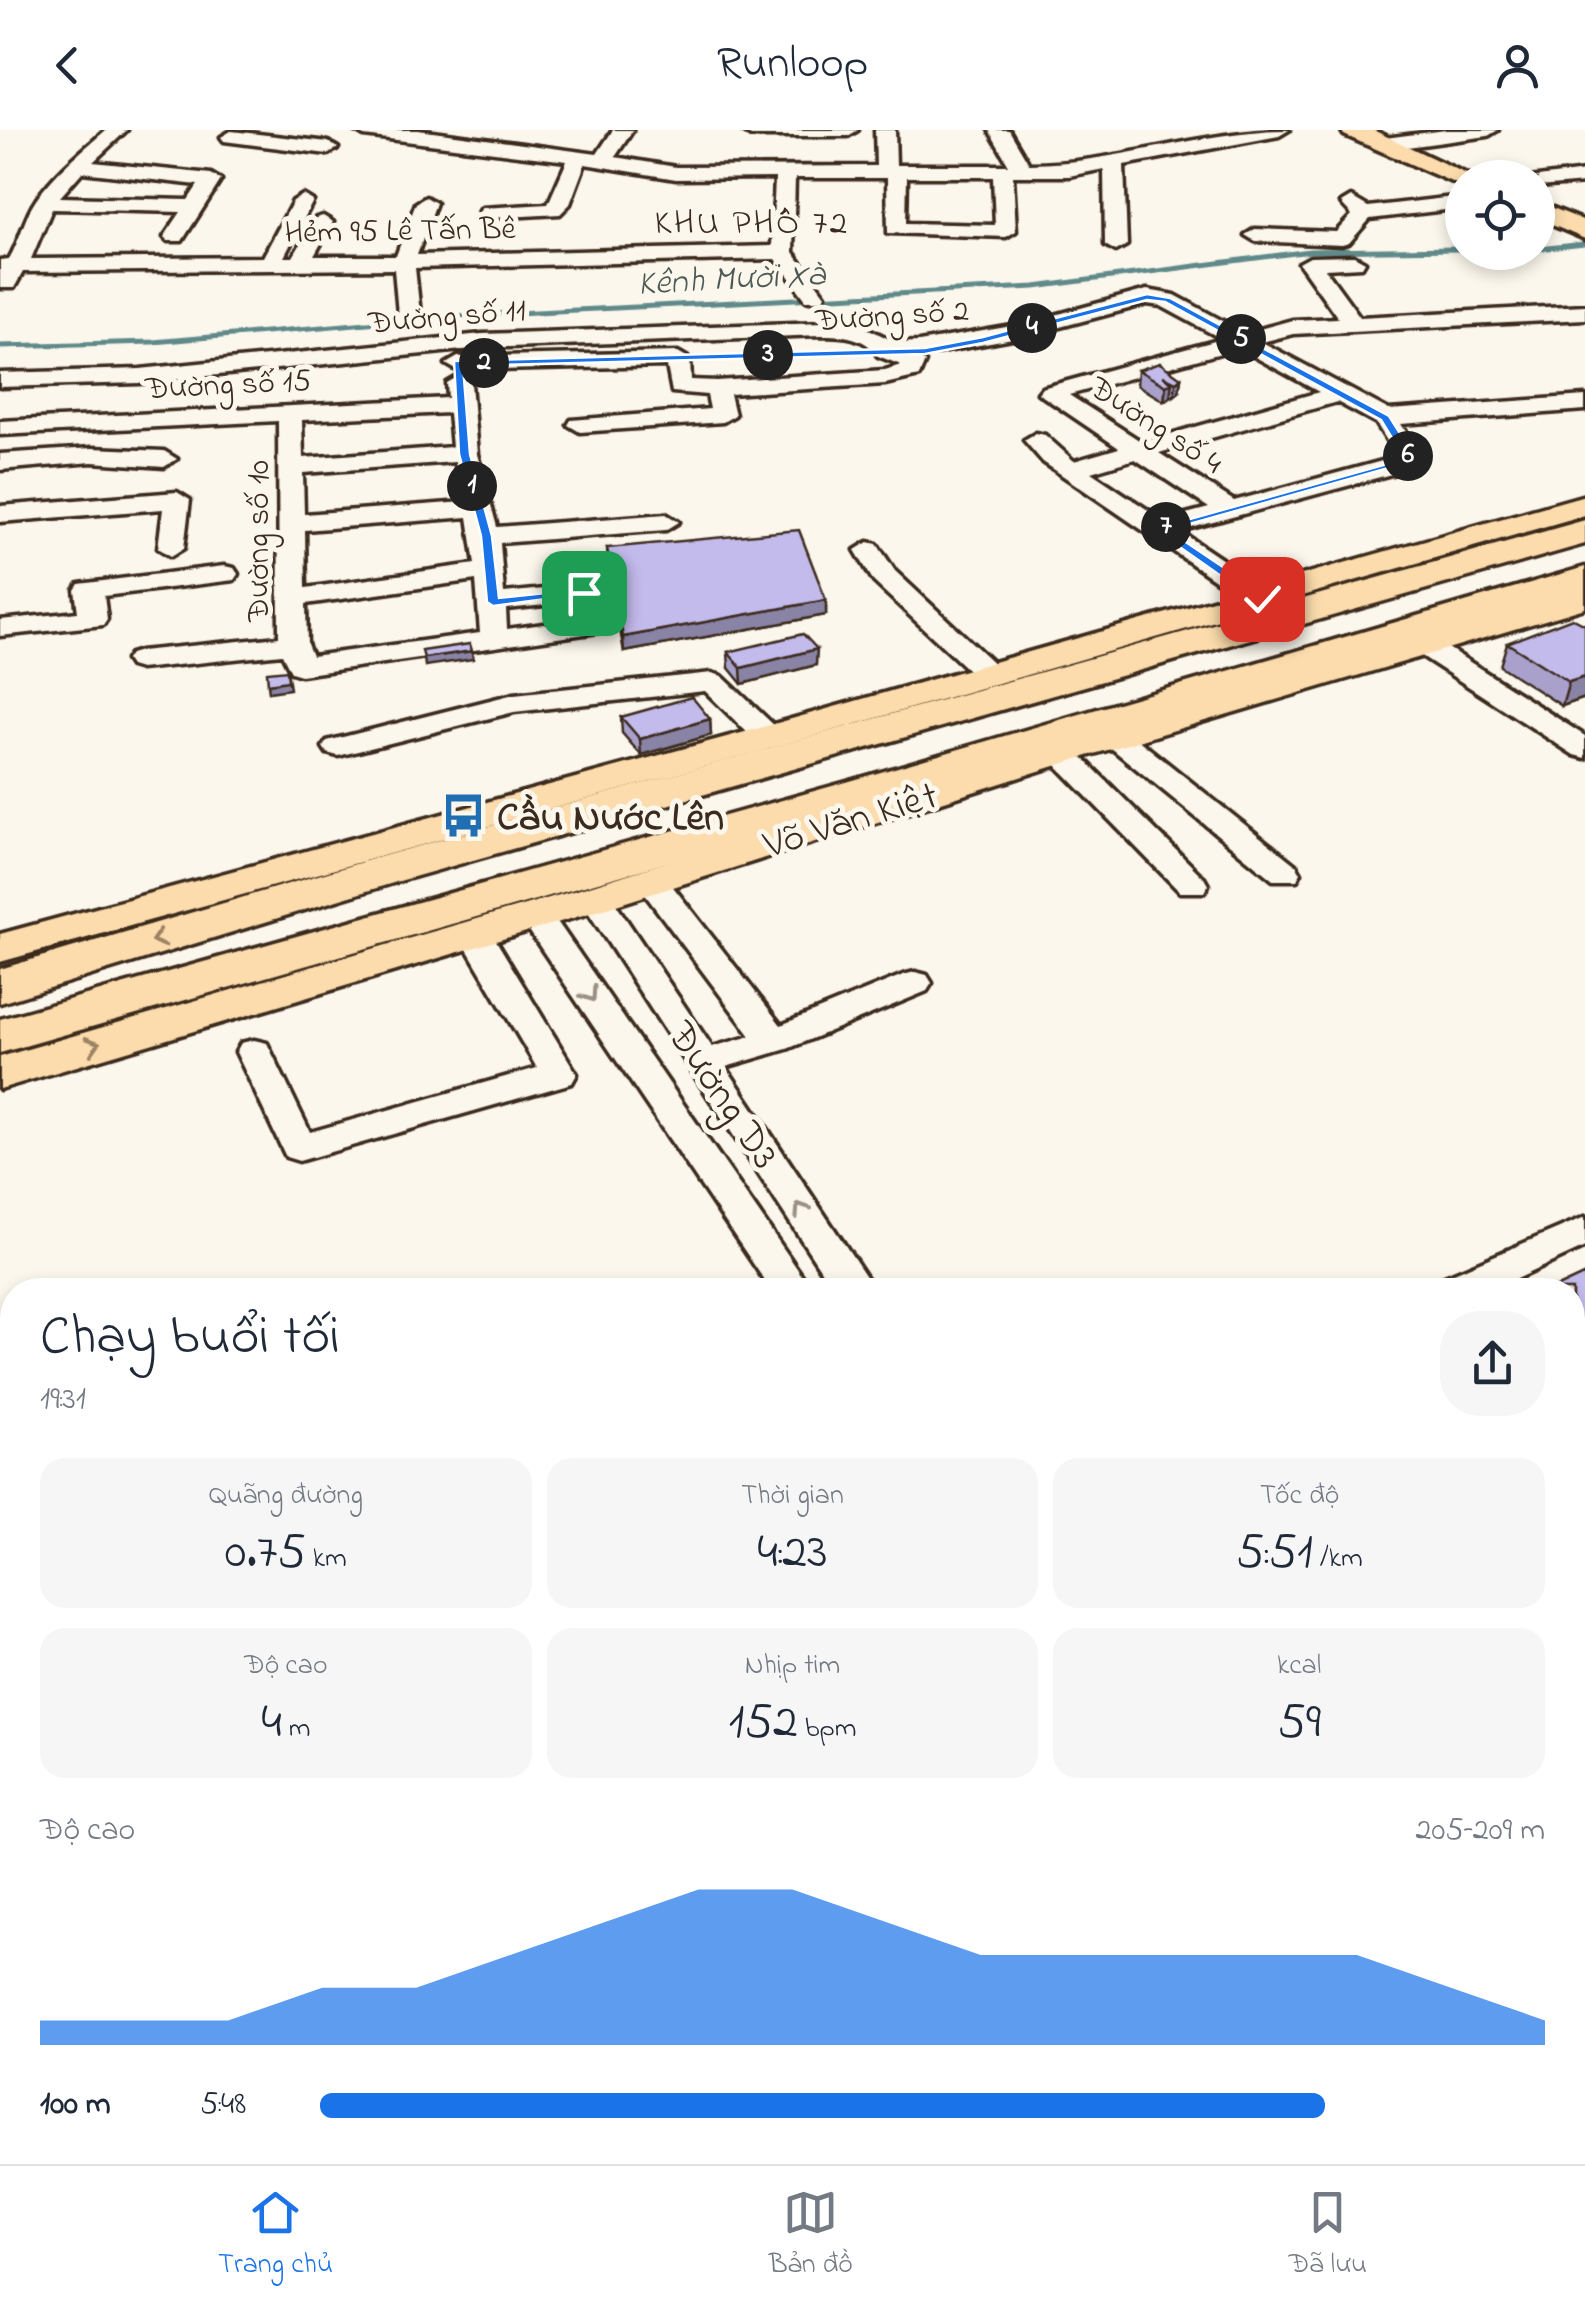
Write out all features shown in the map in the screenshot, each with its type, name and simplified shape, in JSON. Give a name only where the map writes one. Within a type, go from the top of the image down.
[{"type":"highway","name":"Võ Văn Kiệt","points":[[0,986],[386,870],[1585,532]]},
{"type":"highway","name":"Võ Văn Kiệt","points":[[0,1036],[858,793],[1585,579]]},
{"type":"highway","points":[[386,870],[463,822]]},
{"type":"highway","points":[[95,1009],[452,938]]},
{"type":"main road","points":[[1352,130],[1445,170]]},
{"type":"main road","points":[[1555,217],[1581,227]]},
{"type":"main road","points":[[0,948],[769,737],[1585,505]]},
{"type":"main road","name":"Võ Văn Kiệt","points":[[0,1073],[452,938],[542,923],[601,907],[650,880],[1060,752],[1585,597]]},
{"type":"street","points":[[0,290],[44,203],[117,130]]},
{"type":"street","points":[[231,137],[324,152],[343,130]]},
{"type":"street","points":[[364,130],[578,157],[676,174],[1013,172],[1114,164],[1279,130]]},
{"type":"street","points":[[603,161],[623,130]]},
{"type":"street","points":[[751,130],[848,130]]},
{"type":"street","points":[[818,130],[822,172]]},
{"type":"street","points":[[885,130],[895,230],[1006,231],[1013,172],[1000,130]]},
{"type":"street","points":[[1385,144],[1488,130]]},
{"type":"street","points":[[489,212],[553,210],[560,204],[578,157]]},
{"type":"street","points":[[1114,164],[1116,245]]},
{"type":"street","points":[[77,166],[211,180],[175,237]]},
{"type":"street","points":[[786,173],[780,190],[785,221],[782,252],[814,295]]},
{"type":"street","points":[[1555,180],[1585,177]]},
{"type":"street","points":[[270,264],[303,201]]},
{"type":"street","points":[[44,203],[117,214],[192,206]]},
{"type":"street","points":[[409,314],[404,262],[426,203]]},
{"type":"street","points":[[1255,235],[1342,239],[1357,208],[1445,203]]},
{"type":"street","points":[[300,263],[323,222]]},
{"type":"street","name":"Hẻm 95 Lê Tấn Bê","points":[[9,266],[404,262],[782,252]]},
{"type":"street","points":[[1353,324],[1310,262],[1354,262]]},
{"type":"street","points":[[1400,295],[1418,319]]},
{"type":"street","name":"Đường số 2","points":[[844,352],[925,351],[983,340],[1147,297],[1167,300],[1385,418],[1412,460],[1228,509]]},
{"type":"street","points":[[1242,340],[1292,327],[1585,312]]},
{"type":"street","name":"Đường số 11","points":[[0,380],[140,376],[457,345],[670,334],[852,328],[895,350]]},
{"type":"street","points":[[670,334],[687,358],[680,387],[717,388],[910,371],[912,362],[895,350]]},
{"type":"street","name":"Đường số 4","points":[[1228,509],[1050,393],[1242,340]]},
{"type":"street","points":[[494,636],[486,536],[465,454],[457,345],[687,358]]},
{"type":"street","points":[[580,425],[724,415],[717,388]]},
{"type":"street","points":[[1073,469],[1339,394]]},
{"type":"street","points":[[1385,418],[1585,403]]},
{"type":"street","name":"Đường số 15","points":[[0,428],[460,405]]},
{"type":"street","name":"Đường số 10","points":[[290,414],[292,598],[297,655]]},
{"type":"street","points":[[111,459],[122,424]]},
{"type":"street","points":[[1036,440],[1052,457],[1262,599]]},
{"type":"street","points":[[293,466],[465,454]]},
{"type":"street","points":[[0,462],[92,455],[164,459]]},
{"type":"street","points":[[0,514],[177,500],[170,548]]},
{"type":"street","points":[[290,523],[477,508]]},
{"type":"street","points":[[1159,529],[1228,509]]},
{"type":"street","points":[[486,536],[604,526],[663,514]]},
{"type":"street","points":[[868,550],[884,576],[990,675]]},
{"type":"street","points":[[292,598],[488,570]]},
{"type":"street","points":[[0,628],[93,619],[89,590],[224,574]]},
{"type":"street","points":[[493,602],[584,593]]},
{"type":"street","points":[[140,660],[297,655],[596,626]]},
{"type":"street","points":[[1424,646],[1585,750]]},
{"type":"street","points":[[338,746],[514,703],[712,682],[769,737]]},
{"type":"street","points":[[1544,723],[1585,712]]},
{"type":"street","points":[[1116,736],[1285,873]]},
{"type":"street","points":[[1060,752],[1192,885]]},
{"type":"street","points":[[650,880],[774,1041]]},
{"type":"street","name":"Đường D3","points":[[601,907],[847,1278]]},
{"type":"street","name":"Đường D3","points":[[542,923],[784,1278]]},
{"type":"street","points":[[254,1052],[299,1148],[559,1074],[452,938]]},
{"type":"street","points":[[704,1061],[774,1041],[915,983]]},
{"type":"street","points":[[1481,1278],[1585,1231]]},
{"type":"building","points":[[1160,363],[1181,378],[1176,382],[1163,376],[1172,382],[1166,386],[1138,370]]},
{"type":"building","points":[[799,530],[826,600],[623,637],[607,548]]},
{"type":"building","points":[[1572,618],[1585,625],[1585,677],[1569,682],[1507,643]]},
{"type":"building","points":[[803,634],[817,649],[741,668],[728,652]]},
{"type":"building","points":[[470,644],[472,651],[424,658],[422,651]]},
{"type":"building","points":[[287,670],[288,681],[268,684],[267,672]]},
{"type":"building","points":[[692,697],[710,719],[640,739],[621,717]]},
{"type":"waterway","name":"Kênh Mười Xà","points":[[1555,247],[1585,244]]},
{"type":"waterway","name":"Kênh Mười Xà","points":[[0,346],[153,342],[435,317],[1035,287],[1310,251],[1445,249]]},
{"type":"place","name":"Cầu Nước Lên","points":[[464,815]]},
{"type":"district","name":"KHU PHỐ 72","points":[[752,221]]},
{"type":"route","points":[[584,593],[493,602],[486,536],[465,454],[458,364],[925,351],[983,340],[1147,297],[1167,300],[1385,418],[1412,460],[1159,529],[1262,599]]}]
